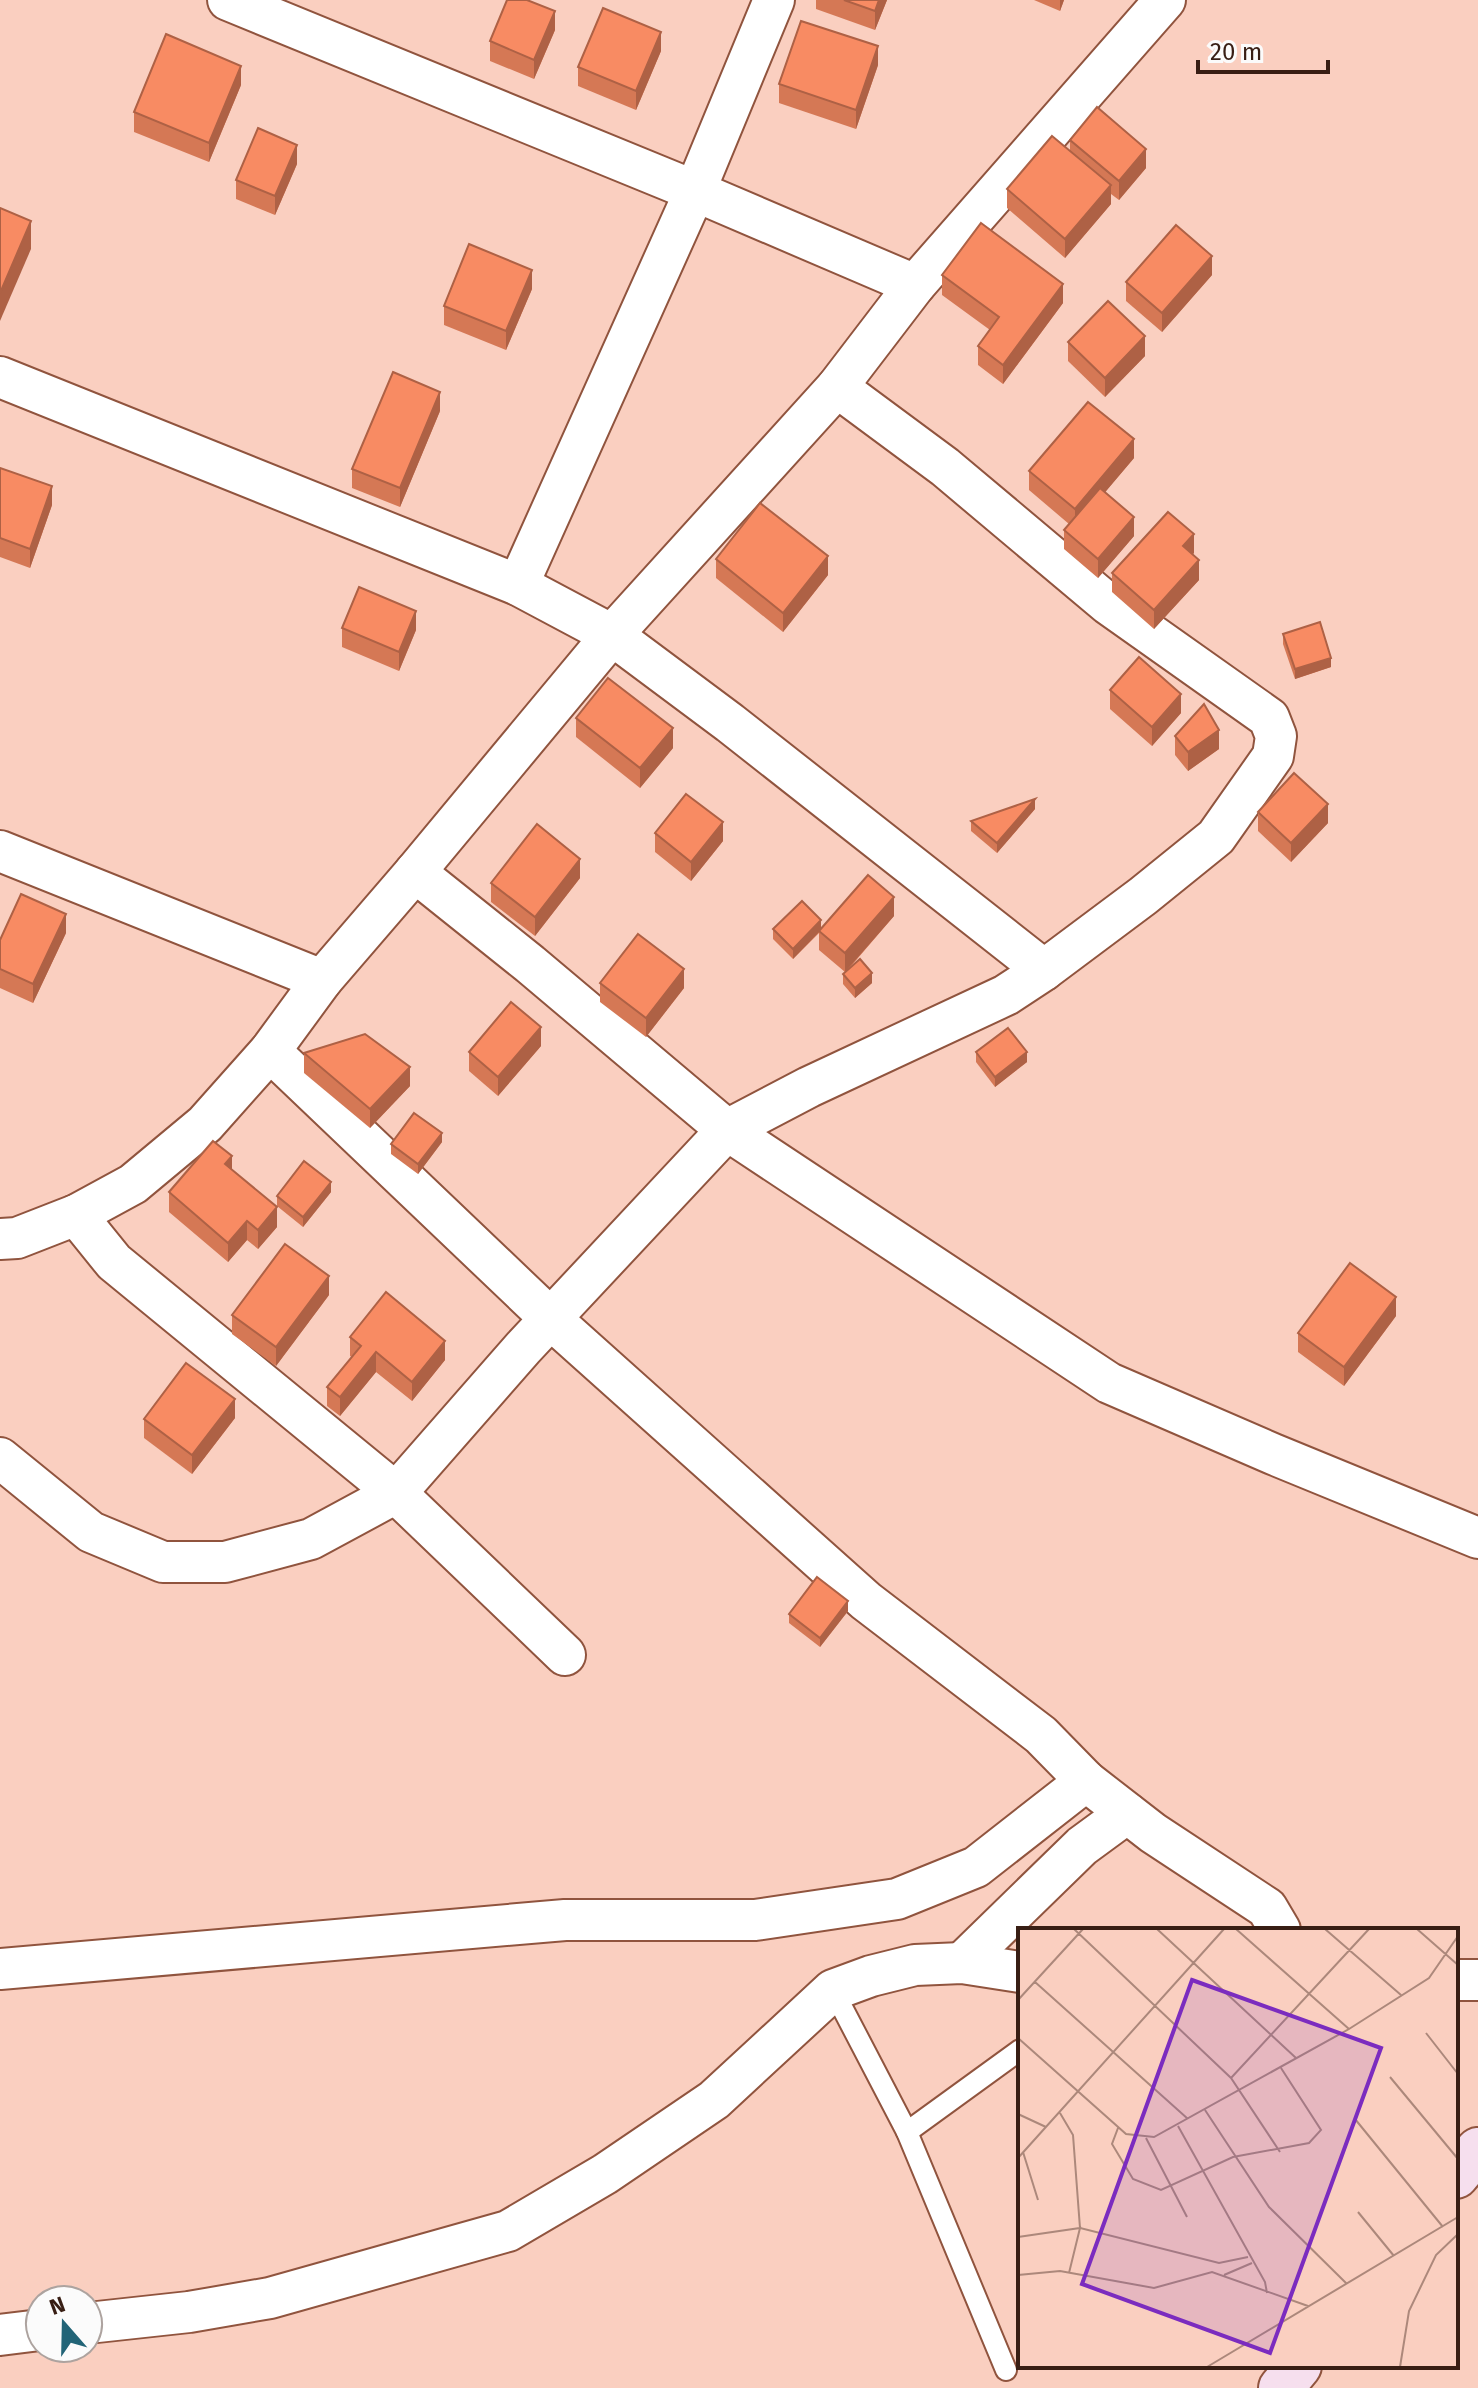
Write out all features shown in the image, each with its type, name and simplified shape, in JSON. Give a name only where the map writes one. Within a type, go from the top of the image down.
[{"type":"street","points":[[228,0],[695,191],[915,285]]},
{"type":"street","points":[[518,585],[695,191],[774,0]]},
{"type":"street","points":[[0,1239],[17,1238],[76,1215],[133,1184],[205,1124],[270,1051],[322,980],[612,635],[837,387],[915,285],[1165,0]]},
{"type":"street","points":[[0,377],[518,585],[612,635],[730,723],[1044,970]]},
{"type":"street","points":[[0,1458],[91,1532],[163,1562],[225,1562],[311,1539],[396,1493],[551,1319],[727,1130],[809,1087],[1006,995],[1143,896],[1216,837],[1273,756],[1276,736],[1269,718],[1108,604],[945,467],[837,387]]},
{"type":"street","points":[[0,851],[322,980]]},
{"type":"street","points":[[415,872],[727,1130],[1109,1383],[1286,1460],[1478,1538]]},
{"type":"street","points":[[270,1051],[551,1319],[866,1601],[1041,1735],[1086,1781],[1153,1833],[1267,1908],[1279,1928]]},
{"type":"street","points":[[76,1215],[114,1262],[396,1493],[565,1655]]},
{"type":"street","points":[[0,1969],[565,1920],[755,1920],[897,1899],[976,1867],[1086,1781]]},
{"type":"street","points":[[962,1963],[1082,1846],[1127,1813]]},
{"type":"street","points":[[104,2321],[189,2312],[270,2298],[508,2231],[605,2174],[714,2100],[833,1990],[915,1965],[962,1963],[1018,1972]]},
{"type":"street","points":[[1458,2174],[1478,2150]]},
{"type":"street","points":[[0,2335],[24,2332]]},
{"type":"street","points":[[1281,2388],[1297,2368]]},
{"type":"lane","points":[[833,1990],[907,2132],[1006,2370]]},
{"type":"lane","points":[[907,2132],[1018,2051]]},
{"type":"building","points":[[507,0],[527,0],[555,11],[534,60],[490,41]]},
{"type":"building","points":[[844,0],[879,0],[875,11]]},
{"type":"building","points":[[603,8],[661,32],[636,91],[578,67]]},
{"type":"building","points":[[801,21],[878,46],[856,110],[779,84]]},
{"type":"building","points":[[166,34],[241,66],[209,143],[134,112]]},
{"type":"building","points":[[1097,107],[1146,149],[1119,181],[1070,140]]},
{"type":"building","points":[[258,128],[297,145],[275,196],[236,180]]},
{"type":"building","points":[[1052,136],[1111,185],[1065,239],[1007,189]]},
{"type":"building","points":[[0,208],[31,221],[0,293]]},
{"type":"building","points":[[981,223],[1063,284],[1003,365],[978,346],[999,317],[942,275]]},
{"type":"building","points":[[1176,225],[1212,256],[1162,313],[1126,282]]},
{"type":"building","points":[[469,244],[532,270],[506,331],[444,306]]},
{"type":"building","points":[[1108,301],[1145,336],[1105,378],[1068,342]]},
{"type":"building","points":[[393,372],[440,392],[400,488],[352,469]]},
{"type":"building","points":[[1088,402],[1134,439],[1075,509],[1029,471]]},
{"type":"building","points":[[0,468],[52,486],[30,549],[0,538]]},
{"type":"building","points":[[1100,488],[1134,517],[1098,559],[1064,530]]},
{"type":"building","points":[[760,503],[828,556],[783,613],[716,559]]},
{"type":"building","points":[[1168,512],[1194,534],[1183,546],[1199,560],[1154,610],[1112,573]]},
{"type":"building","points":[[359,587],[416,611],[399,652],[342,628]]},
{"type":"building","points":[[1320,622],[1331,658],[1295,669],[1283,634]]},
{"type":"building","points":[[1139,657],[1181,694],[1152,727],[1110,690]]},
{"type":"building","points":[[608,678],[673,728],[640,768],[576,718]]},
{"type":"building","points":[[1204,704],[1219,730],[1188,752],[1175,736]]},
{"type":"building","points":[[1294,773],[1328,804],[1291,843],[1258,812]]},
{"type":"building","points":[[686,794],[723,822],[691,862],[655,833]]},
{"type":"building","points":[[1035,799],[997,843],[971,821]]},
{"type":"building","points":[[537,824],[580,859],[535,917],[491,883]]},
{"type":"building","points":[[868,875],[894,897],[845,953],[819,931]]},
{"type":"building","points":[[21,894],[66,914],[33,984],[0,969],[0,940]]},
{"type":"building","points":[[802,901],[821,920],[793,949],[773,929]]},
{"type":"building","points":[[638,934],[684,969],[646,1018],[600,983]]},
{"type":"building","points":[[860,959],[872,973],[855,988],[843,974]]},
{"type":"building","points":[[511,1002],[541,1027],[498,1077],[469,1052]]},
{"type":"building","points":[[1008,1028],[1027,1052],[995,1077],[976,1052]]},
{"type":"building","points":[[365,1034],[410,1067],[370,1109],[304,1053]]},
{"type":"building","points":[[414,1113],[442,1133],[418,1164],[391,1144]]},
{"type":"building","points":[[213,1141],[232,1156],[225,1164],[277,1207],[258,1230],[247,1221],[228,1243],[169,1192]]},
{"type":"building","points":[[304,1161],[331,1182],[303,1217],[277,1196]]},
{"type":"building","points":[[285,1244],[329,1276],[276,1347],[232,1315]]},
{"type":"building","points":[[1350,1263],[1396,1297],[1344,1367],[1298,1333]]},
{"type":"building","points":[[386,1292],[445,1341],[412,1382],[376,1352],[340,1397],[327,1387],[361,1346],[350,1337]]},
{"type":"building","points":[[186,1363],[235,1399],[192,1455],[144,1419]]},
{"type":"building","points":[[817,1577],[848,1601],[820,1638],[789,1614]]}]
